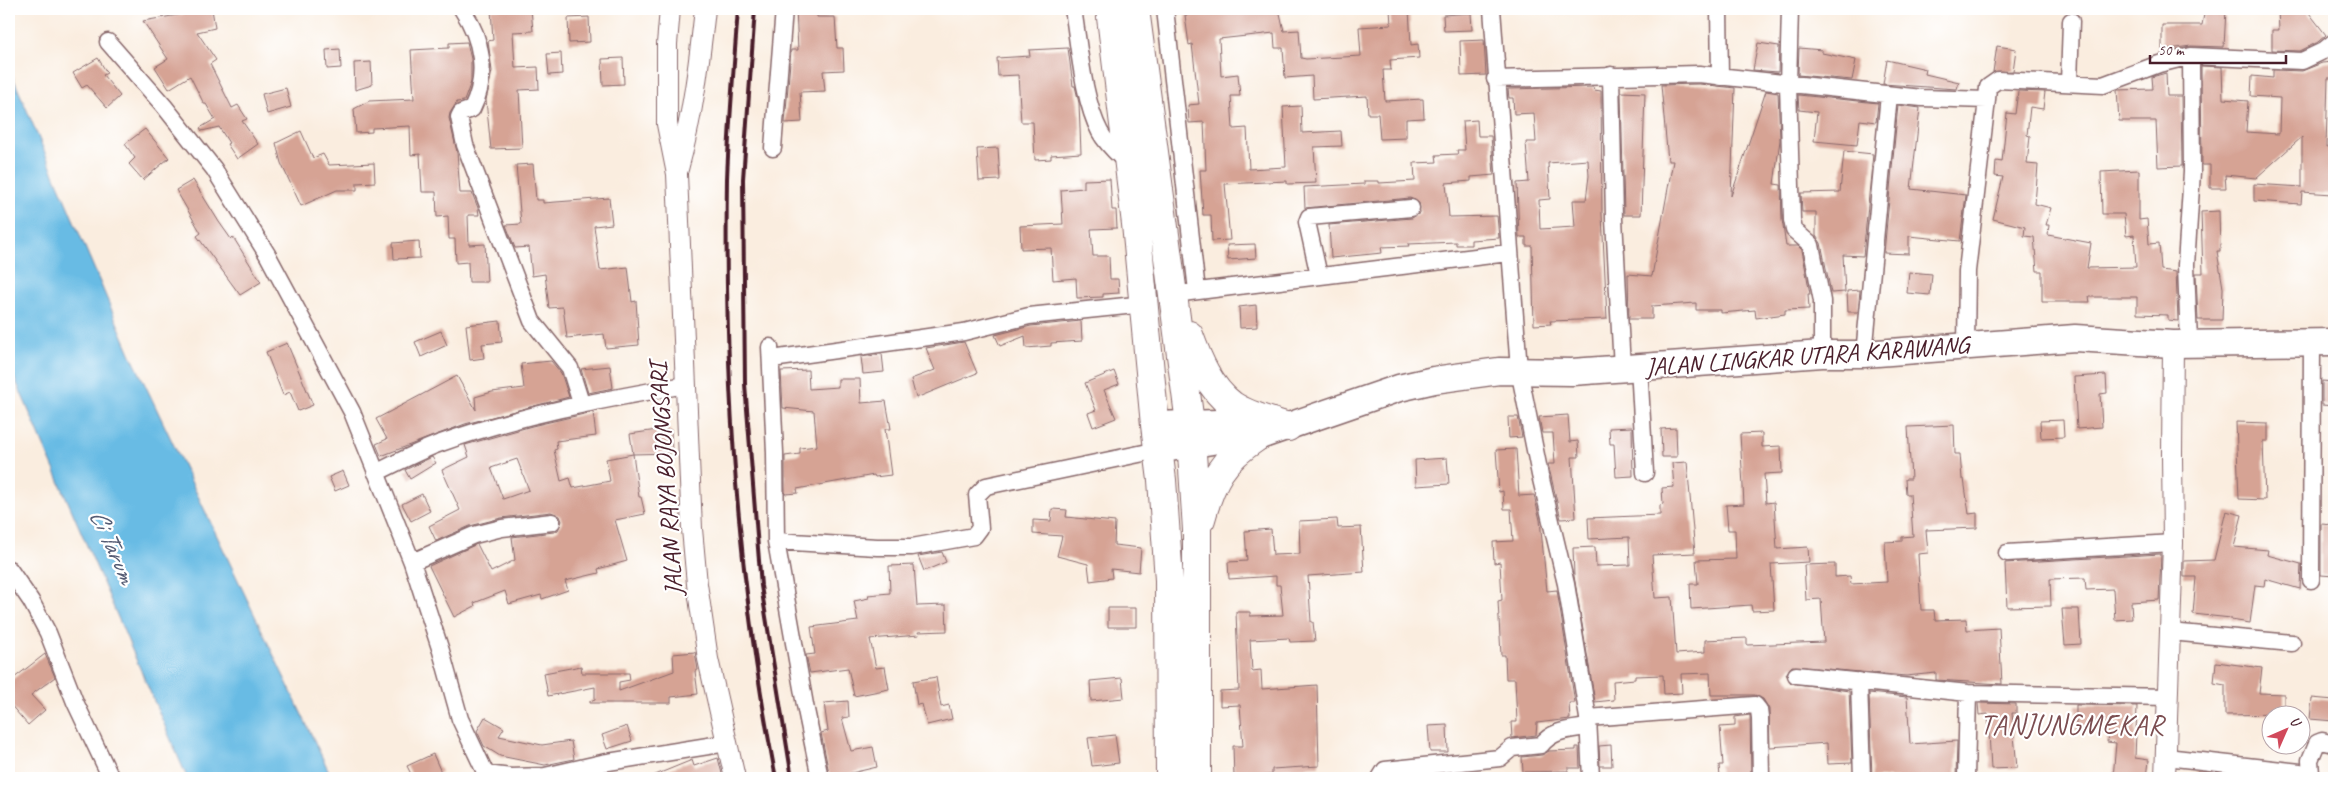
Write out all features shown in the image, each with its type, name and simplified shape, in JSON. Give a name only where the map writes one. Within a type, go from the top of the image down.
[{"type":"highway","points":[[1110,9],[1130,166],[1145,304],[1156,438],[1162,480],[1169,580],[1170,778]]},
{"type":"highway","points":[[1135,9],[1197,356],[1206,375],[1233,405],[1258,417],[1288,427]]},
{"type":"highway","points":[[1185,293],[1197,530],[1198,778]]},
{"type":"highway","points":[[1197,530],[1206,500],[1225,463],[1236,451],[1257,437]]},
{"type":"main road","name":"JALAN LINGKAR UTARA KARAWANG","points":[[1191,434],[1257,437],[1399,388],[1452,377],[1519,370],[1572,372],[1822,354],[1864,354],[2075,338],[2181,343],[2323,341]]},
{"type":"main road","name":"JALAN LINGKAR UTARA KARAWANG","points":[[1156,438],[1191,434],[1241,421],[1288,427]]},
{"type":"street","points":[[462,9],[470,22],[478,43],[483,73],[472,109],[461,113],[459,117],[465,145],[532,321],[570,368],[581,403]]},
{"type":"street","name":"JALAN RAYA BOJONGSARI","points":[[670,9],[667,44],[667,124],[677,174],[692,529],[697,584],[708,659],[735,778]]},
{"type":"street","name":"JALAN RAYA BOJONGSARI","points":[[677,174],[689,130],[697,88],[705,9]]},
{"type":"street","points":[[773,148],[784,9]]},
{"type":"street","points":[[1073,9],[1090,105],[1096,123],[1108,144],[1130,166]]},
{"type":"street","points":[[1165,9],[1185,293],[1508,253]]},
{"type":"street","points":[[1492,9],[1508,253],[1519,370],[1540,475],[1566,584],[1587,722],[1591,778]]},
{"type":"street","points":[[1719,9],[1720,76]]},
{"type":"street","points":[[1790,9],[1788,84],[1792,220],[1794,230],[1811,245],[1822,301],[1822,354]]},
{"type":"street","points":[[2069,83],[2071,21]]},
{"type":"street","points":[[108,42],[164,106],[214,169],[267,254],[352,412],[412,562],[441,651],[460,720],[486,776],[545,776],[602,763],[727,743]]},
{"type":"street","points":[[1966,346],[1967,271],[1988,87],[1998,80],[2104,85],[2159,64],[2191,56],[2302,61],[2323,51],[2334,42]]},
{"type":"street","points":[[2165,778],[2173,543],[2172,454],[2192,172],[2191,56]]},
{"type":"street","points":[[1496,79],[1699,74],[1922,98],[1987,100]]},
{"type":"street","points":[[1611,75],[1614,219],[1630,367],[1645,473]]},
{"type":"street","points":[[1864,354],[1889,95]]},
{"type":"street","points":[[1319,276],[1307,222],[1309,217],[1411,208]]},
{"type":"street","points":[[820,778],[776,541],[771,353],[964,332],[1030,316],[1145,304]]},
{"type":"street","points":[[2312,580],[2323,341]]},
{"type":"street","points":[[376,473],[436,445],[508,421],[581,403],[685,385]]},
{"type":"street","points":[[776,541],[877,547],[912,547],[974,536],[980,528],[978,495],[986,486],[1156,438]]},
{"type":"street","points":[[412,562],[474,535],[502,528],[552,522]]},
{"type":"street","points":[[2007,553],[2173,543]]},
{"type":"street","points":[[9,568],[31,601],[48,633],[75,702],[111,778]]},
{"type":"street","points":[[2170,632],[2292,643]]},
{"type":"street","points":[[1796,675],[1968,693],[2168,697]]},
{"type":"street","points":[[1860,681],[1862,778]]},
{"type":"street","points":[[1966,778],[1968,693]]},
{"type":"street","points":[[1380,778],[1384,770],[1500,758],[1512,748],[1541,745],[1548,736],[1587,722],[1755,705],[1759,710],[1760,718],[1761,778]]},
{"type":"street","points":[[2166,756],[2311,776],[2310,760],[2317,743],[2334,744]]},
{"type":"water","name":"Ci Tarum","points":[[9,68],[130,353],[332,778],[188,778],[186,775],[9,365]]},
{"type":"building","points":[[212,9],[215,28],[197,32],[216,60],[210,64],[232,108],[238,105],[247,119],[242,121],[258,144],[237,159],[219,127],[202,131],[200,128],[215,119],[206,104],[204,104],[190,76],[169,89],[155,67],[168,59],[143,21]]},
{"type":"building","points":[[491,9],[531,9],[533,31],[513,32],[515,68],[538,67],[539,89],[519,90],[522,148],[491,149],[486,100],[492,71],[488,41],[493,40]]},
{"type":"building","points":[[796,9],[817,9],[817,17],[835,17],[837,48],[843,48],[844,70],[823,71],[825,91],[800,92],[802,122],[785,123],[791,50],[798,50]]},
{"type":"building","points":[[1187,9],[1279,9],[1284,31],[1299,30],[1301,58],[1306,59],[1361,56],[1359,27],[1391,25],[1390,9],[1409,9],[1411,45],[1418,44],[1419,58],[1390,60],[1391,70],[1383,70],[1385,101],[1423,99],[1424,118],[1406,119],[1406,138],[1380,139],[1378,114],[1368,114],[1367,96],[1313,99],[1312,76],[1285,78],[1283,48],[1275,48],[1274,33],[1219,39],[1221,76],[1238,74],[1240,96],[1231,96],[1233,129],[1247,128],[1249,169],[1286,167],[1283,107],[1301,106],[1302,133],[1341,131],[1342,146],[1314,147],[1316,183],[1287,184],[1287,181],[1225,184],[1230,240],[1212,241],[1211,215],[1203,215],[1200,170],[1206,170],[1204,122],[1189,123],[1188,105],[1199,104],[1192,44],[1189,45],[1185,15],[1188,15]]},
{"type":"building","points":[[2205,9],[2226,9],[2224,47],[2191,46],[2162,50],[2162,25],[2202,25]]},
{"type":"building","points":[[2278,9],[2306,9],[2326,35],[2318,42],[2300,51],[2272,50],[2272,30],[2279,30]]},
{"type":"building","points":[[1471,13],[1472,30],[1444,31],[1443,15]]},
{"type":"building","points":[[589,17],[590,42],[569,43],[568,18]]},
{"type":"building","points":[[1484,40],[1486,75],[1461,76],[1460,41]]},
{"type":"building","points":[[467,42],[471,59],[471,82],[464,101],[457,102],[449,118],[457,152],[460,193],[472,193],[478,208],[479,215],[468,215],[469,245],[485,244],[487,282],[469,282],[468,262],[456,263],[455,239],[449,239],[448,216],[437,217],[436,192],[422,192],[420,154],[411,155],[410,126],[372,128],[372,132],[356,133],[354,109],[369,101],[414,99],[411,50],[449,48],[449,43]]},
{"type":"building","points":[[1758,43],[1779,46],[1778,72],[1753,70]]},
{"type":"building","points":[[1997,46],[2016,49],[2013,71],[1993,72]]},
{"type":"building","points":[[1068,48],[1073,86],[1075,86],[1079,103],[1081,153],[1051,155],[1051,159],[1035,160],[1033,122],[1021,122],[1018,75],[998,76],[997,58],[1030,56],[1029,50]]},
{"type":"building","points":[[1799,48],[1822,50],[1822,53],[1856,60],[1852,80],[1798,75]]},
{"type":"building","points":[[340,49],[341,68],[327,69],[326,50]]},
{"type":"building","points":[[561,53],[562,74],[549,75],[547,54]]},
{"type":"building","points":[[98,58],[107,73],[103,75],[120,96],[107,108],[87,85],[82,88],[73,73]]},
{"type":"building","points":[[623,58],[624,84],[603,85],[602,59]]},
{"type":"building","points":[[1887,60],[1926,69],[1925,74],[1959,82],[1957,89],[1883,84]]},
{"type":"building","points":[[371,62],[372,85],[355,90],[354,63]]},
{"type":"building","points":[[2334,62],[2334,78],[2328,78],[2326,147],[2334,146],[2333,194],[2302,192],[2301,204],[2254,201],[2254,184],[2302,187],[2302,137],[2256,178],[2225,175],[2226,188],[2210,188],[2210,165],[2202,165],[2201,66],[2222,67],[2223,99],[2248,101],[2246,132],[2279,134],[2280,98],[2251,96],[2252,76],[2273,78],[2273,70],[2302,71],[2322,63]]},
{"type":"building","points":[[2166,73],[2167,96],[2181,96],[2182,166],[2158,167],[2156,121],[2119,121],[2117,90],[2153,89],[2152,77]]},
{"type":"building","points":[[1699,84],[1735,88],[1731,196],[1766,91],[1778,93],[1780,140],[1774,184],[1781,185],[1782,220],[1786,246],[1798,246],[1802,250],[1810,294],[1808,294],[1809,309],[1785,310],[1785,314],[1756,318],[1755,310],[1721,313],[1721,310],[1696,310],[1696,303],[1652,306],[1652,319],[1629,319],[1628,274],[1652,276],[1673,161],[1668,161],[1661,85]]},
{"type":"building","points":[[1593,87],[1594,90],[1601,91],[1602,214],[1607,319],[1550,321],[1551,324],[1534,325],[1532,246],[1526,246],[1526,237],[1519,237],[1517,183],[1529,182],[1526,142],[1536,142],[1534,113],[1514,114],[1513,98],[1509,98],[1508,89]],"holes":[[[1588,160],[1589,176],[1586,200],[1573,200],[1575,227],[1540,229],[1539,200],[1550,199],[1548,163]]]},
{"type":"building","points":[[286,88],[291,107],[267,114],[262,94]]},
{"type":"building","points":[[2018,91],[2045,92],[2043,109],[2030,107],[2027,135],[2030,136],[2027,164],[2038,165],[2035,204],[2051,208],[2046,225],[2049,225],[2048,235],[2091,243],[2087,268],[2136,267],[2134,235],[2126,236],[2124,214],[2102,214],[2101,172],[2139,170],[2139,220],[2147,219],[2149,244],[2159,243],[2161,270],[2176,272],[2178,321],[2168,320],[2168,315],[2137,314],[2137,297],[2089,297],[2090,302],[2042,302],[2042,271],[2037,271],[2034,237],[2024,236],[2025,227],[1993,219],[2003,177],[1995,176],[1996,161],[2002,162],[2007,113],[2015,114]]},
{"type":"building","points":[[1621,92],[1645,93],[1641,215],[1624,215]]},
{"type":"building","points":[[1798,95],[1878,103],[1876,122],[1860,120],[1857,145],[1814,141],[1817,112],[1799,110]]},
{"type":"building","points":[[1898,105],[1920,108],[1911,189],[1966,195],[1960,241],[1909,236],[1909,254],[1884,253]]},
{"type":"building","points":[[1477,120],[1478,136],[1491,136],[1494,175],[1471,177],[1471,181],[1446,183],[1449,217],[1497,216],[1499,238],[1471,240],[1471,245],[1456,245],[1456,242],[1381,247],[1382,253],[1331,258],[1329,225],[1412,218],[1420,213],[1419,203],[1410,198],[1305,208],[1304,187],[1364,184],[1364,181],[1379,181],[1379,183],[1415,181],[1414,163],[1437,162],[1436,155],[1458,154],[1457,150],[1465,150],[1463,121]]},
{"type":"building","points":[[145,129],[169,158],[143,180],[129,164],[135,158],[125,144]]},
{"type":"building","points":[[301,131],[313,158],[323,154],[329,165],[374,163],[375,182],[357,183],[357,190],[337,190],[301,206],[281,163],[276,143]]},
{"type":"building","points":[[998,148],[1000,180],[979,181],[977,149]]},
{"type":"building","points":[[1844,151],[1873,154],[1863,256],[1843,255],[1845,292],[1831,293],[1821,243],[1816,236],[1816,212],[1802,212],[1801,193],[1840,192]]},
{"type":"building","points":[[533,164],[536,200],[543,200],[543,203],[609,198],[612,224],[594,226],[600,270],[628,267],[632,302],[636,301],[639,345],[606,348],[604,334],[567,338],[563,307],[549,308],[545,274],[532,276],[529,247],[515,248],[506,225],[521,224],[516,165]]},
{"type":"building","points":[[1110,179],[1112,210],[1116,210],[1117,228],[1091,229],[1093,256],[1109,256],[1110,279],[1118,279],[1119,293],[1103,294],[1103,297],[1077,298],[1076,278],[1053,280],[1051,248],[1021,249],[1020,226],[1063,224],[1061,190],[1084,188],[1084,180]]},
{"type":"building","points":[[193,180],[219,222],[231,239],[233,237],[261,282],[240,295],[197,236],[201,233],[176,190]]},
{"type":"building","points":[[2219,211],[2220,251],[2217,251],[2223,288],[2222,320],[2198,320],[2196,273],[2203,273],[2201,212]]},
{"type":"building","points":[[419,241],[420,258],[394,259],[393,243]]},
{"type":"building","points":[[1255,244],[1256,258],[1228,260],[1227,245]]},
{"type":"building","points":[[1909,272],[1932,274],[1930,295],[1907,293]]},
{"type":"building","points":[[1860,290],[1858,312],[1848,312],[1847,291]]},
{"type":"building","points":[[1256,305],[1257,327],[1240,328],[1239,307]]},
{"type":"building","points":[[500,321],[502,342],[482,344],[484,358],[470,360],[466,325]]},
{"type":"building","points":[[1081,321],[1082,341],[1051,343],[1051,346],[1026,348],[1025,336],[1000,346],[995,335],[1031,326]]},
{"type":"building","points":[[441,331],[447,345],[421,357],[415,342]]},
{"type":"building","points":[[964,342],[977,373],[916,398],[911,379],[935,370],[926,348]]},
{"type":"building","points":[[287,343],[313,405],[298,411],[290,392],[283,395],[266,352]]},
{"type":"building","points":[[882,354],[884,372],[863,374],[861,357]]},
{"type":"building","points":[[551,361],[561,373],[569,397],[465,424],[381,456],[376,444],[387,439],[376,419],[457,376],[476,410],[475,397],[492,392],[524,388],[521,364]]},
{"type":"building","points":[[610,366],[613,388],[588,393],[581,369]]},
{"type":"building","points":[[808,370],[809,389],[838,387],[838,379],[860,379],[861,403],[886,401],[891,429],[885,429],[891,475],[875,477],[874,475],[797,489],[798,493],[785,494],[785,456],[800,454],[800,448],[817,446],[814,411],[783,408],[781,371]]},
{"type":"building","points":[[1114,371],[1119,384],[1104,390],[1116,418],[1093,427],[1088,413],[1096,410],[1085,383]]},
{"type":"building","points":[[2106,375],[2107,393],[2100,394],[2102,427],[2077,429],[2074,377]]},
{"type":"building","points":[[2322,381],[2334,382],[2334,406],[2322,405]]},
{"type":"building","points":[[593,412],[596,436],[556,441],[557,449],[554,450],[561,481],[570,478],[573,488],[610,481],[606,459],[633,454],[639,497],[641,497],[645,514],[615,520],[627,561],[598,569],[599,573],[565,581],[568,590],[542,599],[541,595],[509,604],[505,591],[474,603],[475,606],[454,617],[429,566],[477,544],[491,572],[515,560],[512,537],[554,532],[558,530],[562,521],[560,516],[551,512],[501,518],[470,526],[436,541],[429,526],[460,510],[442,470],[469,457],[465,445],[532,426]],"holes":[[[517,459],[529,490],[503,499],[491,468]]]},
{"type":"building","points":[[1568,415],[1570,442],[1578,441],[1579,457],[1572,457],[1576,518],[1561,519],[1548,464],[1555,464],[1553,433],[1542,433],[1539,417]]},
{"type":"building","points":[[1508,417],[1518,417],[1522,437],[1509,438]]},
{"type":"building","points":[[2063,420],[2064,437],[2041,438],[2040,421]]},
{"type":"building","points":[[2236,422],[2268,423],[2268,441],[2263,441],[2265,500],[2239,499]]},
{"type":"building","points":[[1954,425],[1955,454],[1960,454],[1962,479],[1964,479],[1969,514],[1977,513],[1977,528],[1926,530],[1928,553],[1918,554],[1921,610],[1934,610],[1935,620],[1966,619],[1967,630],[1999,628],[2002,684],[1936,680],[1936,673],[1906,676],[1792,666],[1786,674],[1791,683],[1849,691],[1852,763],[1828,764],[1827,743],[1770,747],[1769,709],[1763,699],[1755,695],[1711,695],[1710,673],[1681,674],[1682,693],[1664,694],[1663,675],[1635,676],[1635,679],[1613,681],[1614,700],[1595,702],[1574,576],[1573,548],[1595,547],[1596,566],[1630,565],[1629,537],[1589,539],[1588,518],[1660,515],[1660,505],[1663,504],[1662,488],[1674,487],[1672,463],[1687,462],[1695,553],[1652,555],[1655,598],[1672,597],[1676,654],[1705,652],[1705,640],[1747,638],[1747,645],[1824,642],[1821,599],[1806,600],[1804,565],[1835,564],[1835,577],[1850,576],[1851,584],[1887,582],[1885,542],[1902,541],[1902,537],[1913,536],[1910,494],[1906,494],[1905,479],[1911,479],[1908,427]]},
{"type":"building","points":[[1632,427],[1633,476],[1616,477],[1614,444],[1610,444],[1609,428]]},
{"type":"building","points":[[1676,428],[1677,457],[1662,457],[1661,429]]},
{"type":"building","points":[[671,430],[672,453],[633,454],[630,434]]},
{"type":"building","points":[[1762,433],[1762,447],[1781,446],[1782,473],[1764,474],[1766,503],[1774,502],[1777,549],[1808,547],[1809,562],[1771,564],[1774,610],[1752,611],[1751,605],[1691,609],[1690,584],[1698,584],[1696,560],[1736,559],[1735,530],[1728,530],[1726,505],[1744,504],[1740,434]]},
{"type":"building","points":[[1516,449],[1519,496],[1534,495],[1540,520],[1547,591],[1557,590],[1575,703],[1569,703],[1570,719],[1537,723],[1536,735],[1512,738],[1511,722],[1517,722],[1515,679],[1506,679],[1505,655],[1501,655],[1498,601],[1502,600],[1500,562],[1494,563],[1493,542],[1513,541],[1511,509],[1504,509],[1503,491],[1499,492],[1496,450]]},
{"type":"building","points":[[432,457],[436,463],[410,479],[405,470]]},
{"type":"building","points":[[1447,458],[1449,484],[1416,486],[1415,460]]},
{"type":"building","points":[[343,471],[349,485],[335,491],[329,477]]},
{"type":"building","points":[[422,494],[430,511],[411,521],[402,504]]},
{"type":"building","points":[[1052,509],[1067,510],[1066,517],[1115,522],[1114,545],[1141,548],[1139,572],[1111,569],[1112,578],[1090,581],[1088,564],[1057,556],[1062,536],[1033,534],[1033,520],[1051,521]]},
{"type":"building","points":[[2226,511],[2242,515],[2234,547],[2268,550],[2267,555],[2301,564],[2300,589],[2265,579],[2264,586],[2255,585],[2250,623],[2231,620],[2231,618],[2193,614],[2196,577],[2184,577],[2184,561],[2214,560]]},
{"type":"building","points":[[1337,519],[1338,528],[1361,527],[1364,572],[1308,576],[1311,622],[1313,622],[1315,641],[1290,642],[1289,638],[1250,640],[1252,671],[1261,670],[1262,689],[1317,685],[1319,766],[1272,769],[1272,775],[1234,777],[1233,746],[1243,746],[1240,705],[1220,706],[1220,691],[1239,690],[1236,612],[1250,612],[1250,616],[1283,615],[1280,585],[1276,585],[1276,576],[1229,579],[1228,562],[1247,561],[1245,531],[1271,529],[1273,555],[1300,554],[1299,521]]},
{"type":"building","points":[[2321,524],[2334,525],[2334,576],[2321,575]]},
{"type":"building","points":[[942,552],[946,562],[924,571],[918,556]]},
{"type":"building","points":[[2161,554],[2159,600],[2131,602],[2132,619],[2115,620],[2113,589],[2086,590],[2085,578],[2050,579],[2051,606],[2007,607],[2005,563]]},
{"type":"building","points":[[914,565],[917,606],[946,605],[947,631],[918,632],[919,635],[870,639],[876,668],[885,667],[889,689],[854,696],[848,668],[810,673],[806,655],[815,654],[811,627],[858,621],[854,601],[869,598],[868,595],[890,593],[889,566]]},
{"type":"building","points":[[1108,608],[1136,608],[1136,627],[1108,627]]},
{"type":"building","points":[[2062,609],[2079,609],[2081,644],[2065,645]]},
{"type":"building","points":[[695,652],[698,670],[695,671],[698,694],[671,697],[671,703],[590,703],[590,701],[595,699],[595,687],[548,696],[544,673],[581,666],[582,673],[629,673],[630,680],[619,682],[619,691],[674,671],[673,654]]},
{"type":"building","points":[[45,654],[55,677],[31,695],[45,710],[28,725],[9,703],[9,682]]},
{"type":"building","points":[[2216,662],[2262,668],[2259,693],[2284,694],[2284,704],[2260,704],[2260,714],[2225,715],[2225,685],[2214,683]]},
{"type":"building","points":[[936,677],[941,707],[949,705],[952,719],[927,725],[922,704],[917,705],[913,681]]},
{"type":"building","points":[[1122,678],[1124,698],[1091,701],[1090,681]]},
{"type":"building","points":[[1869,693],[1907,697],[1910,744],[1957,741],[1956,778],[1872,778]]},
{"type":"building","points":[[2312,698],[2334,700],[2334,721],[2310,719]]},
{"type":"building","points":[[848,701],[849,717],[842,718],[851,751],[873,747],[877,767],[830,778],[821,733],[828,731],[824,703]]},
{"type":"building","points":[[1978,703],[2016,704],[2016,713],[2012,713],[2017,768],[1991,769],[1988,714],[1979,715]]},
{"type":"building","points":[[2076,705],[2137,706],[2135,758],[2149,760],[2147,778],[2113,778],[2116,743],[2107,742],[2108,733],[2076,733]]},
{"type":"building","points":[[1750,715],[1751,778],[1720,778],[1719,765],[1723,765],[1720,727],[1735,726],[1735,717]]},
{"type":"building","points":[[485,717],[504,728],[499,736],[542,745],[571,741],[574,759],[545,765],[500,756],[484,746],[477,731]]},
{"type":"building","points":[[1447,725],[1448,752],[1430,752],[1428,726]]},
{"type":"building","points":[[627,726],[632,741],[607,749],[602,735]]},
{"type":"building","points":[[1115,735],[1119,763],[1092,766],[1088,738]]},
{"type":"building","points":[[1611,745],[1612,766],[1600,766],[1599,746]]},
{"type":"building","points":[[1576,747],[1579,747],[1580,768],[1568,768],[1568,771],[1523,772],[1522,757],[1542,755],[1549,751],[1576,750]]},
{"type":"building","points":[[433,754],[441,772],[427,778],[413,778],[407,766]]},
{"type":"building","points":[[718,758],[723,778],[648,778],[692,760],[694,766]]},
{"type":"building","points":[[2197,771],[2248,776],[2248,778],[2205,778],[2196,776]]},
{"type":"building","points":[[1465,772],[1466,778],[1439,778],[1439,774]]},
{"type":"railway","points":[[738,9],[727,179],[728,329],[731,405],[736,480],[751,630],[776,778]]},
{"type":"railway","points":[[755,9],[743,179],[745,384],[761,586],[792,778]]},
{"type":"district","name":"TANJUNGMEKAR","points":[[2072,724]]}]
